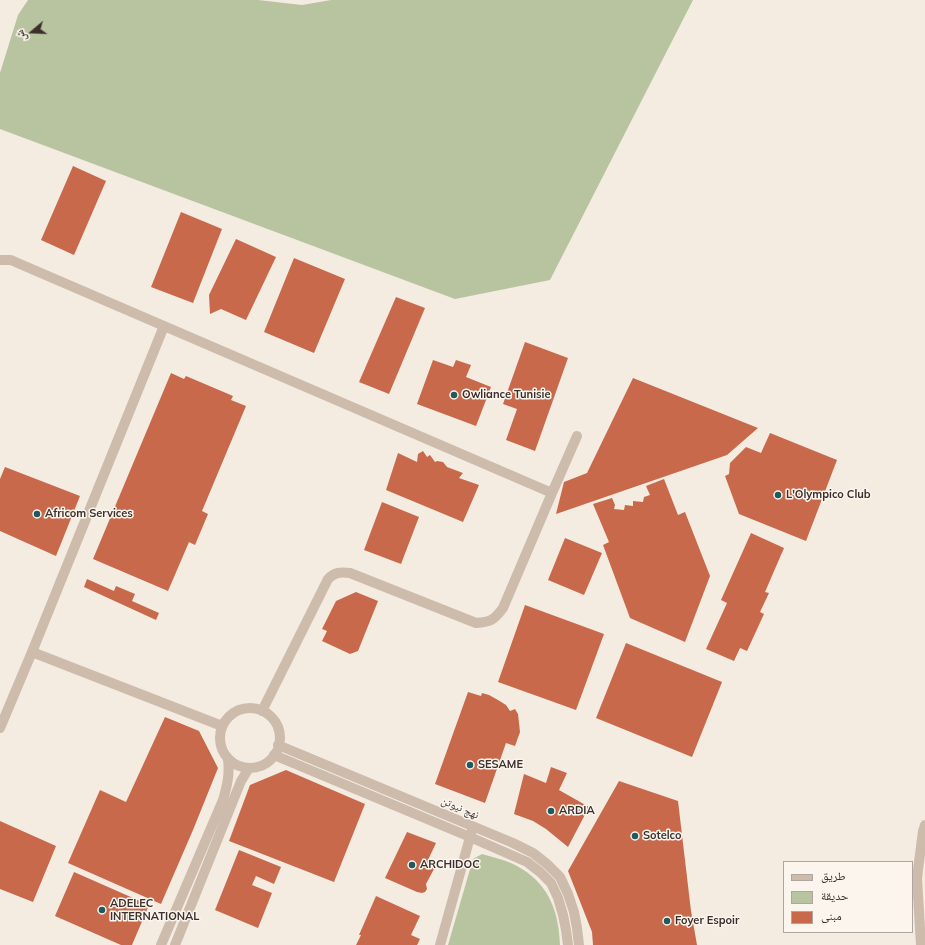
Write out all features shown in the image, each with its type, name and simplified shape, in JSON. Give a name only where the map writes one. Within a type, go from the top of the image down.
[{"type":"street","points":[[0,260],[11,260],[552,493]]},
{"type":"street","points":[[0,728],[164,326]]},
{"type":"street","points":[[262,711],[328,579],[333,575],[342,572],[350,573],[476,623],[486,622],[495,618],[503,608],[577,436]]},
{"type":"street","points":[[32,652],[222,726]]},
{"type":"street","points":[[250,708],[262,711],[271,718],[278,727],[280,739],[277,750],[270,760],[260,766],[249,768],[238,766],[228,759],[222,749],[220,737],[222,726],[229,716],[239,710],[250,708]]},
{"type":"street","name":"نهج نيوتن","points":[[278,745],[473,826],[533,853],[560,877],[574,912],[579,945]]},
{"type":"street","name":"نهج نيوتن","points":[[274,755],[527,862],[551,883],[558,898],[565,922],[568,945]]},
{"type":"street","points":[[161,945],[228,784],[228,759]]},
{"type":"street","points":[[175,945],[241,781],[249,768]]},
{"type":"street","points":[[921,945],[917,878],[925,825]]},
{"type":"street","points":[[440,945],[473,826]]},
{"type":"street","points":[[547,879],[554,871]]},
{"type":"green space","points":[[28,0],[258,0],[302,5],[331,0],[693,0],[550,280],[455,299],[0,129],[0,73],[18,15]]},
{"type":"green space","points":[[482,854],[517,866],[532,876],[540,884],[546,892],[555,912],[558,922],[560,945],[448,945],[473,859]]},
{"type":"building","points":[[73,166],[106,181],[74,255],[41,240]]},
{"type":"building","points":[[181,212],[222,229],[193,303],[151,287]]},
{"type":"building","points":[[236,239],[276,257],[246,320],[221,309],[210,314],[209,295]]},
{"type":"building","points":[[294,258],[345,279],[314,353],[264,332]]},
{"type":"building","points":[[396,297],[425,308],[389,394],[359,382]]},
{"type":"building","points":[[525,342],[568,358],[535,451],[506,440],[517,409],[503,404]]},
{"type":"building","name":"Owliance Tunisie","points":[[433,360],[453,367],[456,360],[471,365],[466,377],[491,387],[476,426],[417,404]]},
{"type":"building","points":[[171,373],[184,379],[186,376],[233,396],[231,400],[246,406],[202,511],[208,514],[195,545],[189,542],[168,591],[93,559]]},
{"type":"building","points":[[633,378],[758,428],[727,455],[556,514],[564,482],[587,473]]},
{"type":"building","name":"L'Olympico Club","points":[[770,433],[837,460],[806,541],[739,514],[725,476],[729,474],[730,463],[746,447],[761,453]]},
{"type":"building","points":[[423,451],[427,457],[430,455],[435,462],[443,462],[447,467],[463,473],[459,478],[479,485],[463,522],[386,490],[398,453],[417,462],[418,454]]},
{"type":"building","name":"Africom Services","points":[[5,467],[80,496],[56,556],[0,531],[0,479]]},
{"type":"building","points":[[664,479],[678,515],[685,512],[710,576],[685,642],[630,618],[603,545],[609,542],[593,504],[612,498],[615,505],[614,509],[624,510],[625,505],[633,506],[633,501],[643,502],[644,497],[650,495],[646,486]]},
{"type":"building","points":[[382,502],[419,517],[401,564],[364,550]]},
{"type":"building","points":[[751,533],[784,548],[765,592],[769,593],[760,612],[764,614],[747,651],[740,648],[734,661],[706,649],[727,603],[721,600]]},
{"type":"building","points":[[565,538],[602,553],[584,595],[548,580]]},
{"type":"building","points":[[87,579],[114,591],[116,586],[135,594],[132,601],[159,613],[156,620],[84,587]]},
{"type":"building","points":[[356,592],[378,601],[358,651],[350,654],[322,641],[327,631],[322,629],[336,601]]},
{"type":"building","points":[[525,605],[604,634],[576,710],[498,682]]},
{"type":"building","points":[[626,643],[722,682],[692,757],[596,718]]},
{"type":"building","name":"SESAME","points":[[468,692],[481,696],[482,693],[489,695],[506,705],[510,711],[515,709],[518,714],[520,732],[515,746],[506,743],[485,803],[435,784]]},
{"type":"building","points":[[165,717],[199,731],[218,768],[161,904],[68,863],[100,790],[126,802]]},
{"type":"building","name":"ARDIA","points":[[551,767],[567,773],[559,790],[589,807],[568,847],[546,829],[533,821],[514,814],[524,774],[546,783]]},
{"type":"building","points":[[286,770],[365,804],[334,882],[229,841],[250,785]]},
{"type":"building","name":"Sotelco","points":[[619,781],[678,801],[691,911],[697,945],[593,945],[592,932],[568,871]]},
{"type":"building","points":[[0,821],[56,846],[33,902],[0,889]]},
{"type":"building","name":"ARCHIDOC","points":[[407,832],[436,843],[428,860],[434,862],[432,867],[434,869],[426,884],[427,889],[422,893],[385,878]]},
{"type":"building","points":[[239,850],[281,867],[274,884],[256,876],[252,885],[272,893],[258,928],[215,910]]},
{"type":"building","name":"ADELEC INTERNATIONAL","points":[[74,872],[149,905],[132,945],[121,945],[55,916]]},
{"type":"building","points":[[376,896],[420,916],[411,935],[420,939],[417,945],[356,945]]},
{"type":"place","name":"Owliance Tunisie","points":[[454,395]]},
{"type":"place","name":"L'Olympico Club","points":[[778,495]]},
{"type":"place","name":"Africom Services","points":[[37,514]]},
{"type":"place","name":"SESAME","points":[[470,765]]},
{"type":"place","name":"ARDIA","points":[[551,811]]},
{"type":"place","name":"Sotelco","points":[[635,836]]},
{"type":"place","name":"ARCHIDOC","points":[[412,865]]},
{"type":"place","name":"ADELEC INTERNATIONAL","points":[[102,910]]},
{"type":"place","name":"Foyer Espoir","points":[[667,921]]}]
